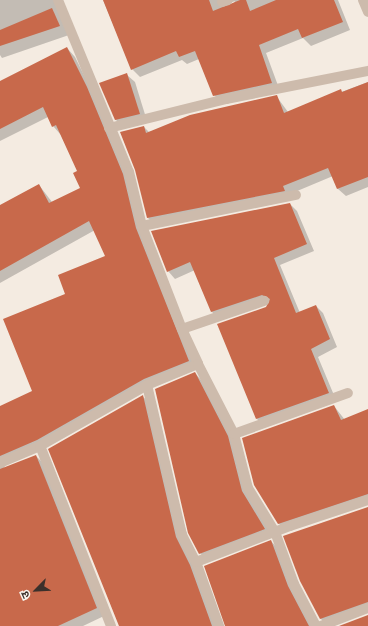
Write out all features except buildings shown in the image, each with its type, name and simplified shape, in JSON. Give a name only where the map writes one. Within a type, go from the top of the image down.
[{"type":"street","points":[[58,0],[128,172],[142,226],[182,330],[234,434],[248,488],[275,532],[294,584],[316,626]]},
{"type":"street","points":[[363,0],[368,12]]},
{"type":"street","points":[[109,128],[226,99],[368,71]]},
{"type":"street","points":[[142,226],[296,195]]},
{"type":"street","points":[[182,330],[264,301]]},
{"type":"street","points":[[0,463],[40,446],[147,385],[198,364]]},
{"type":"street","points":[[147,385],[182,535],[196,562],[219,626]]},
{"type":"street","points":[[234,434],[348,393]]},
{"type":"street","points":[[40,446],[111,626]]},
{"type":"street","points":[[196,562],[275,532],[368,500]]},
{"type":"street","points":[[320,626],[368,608]]}]
